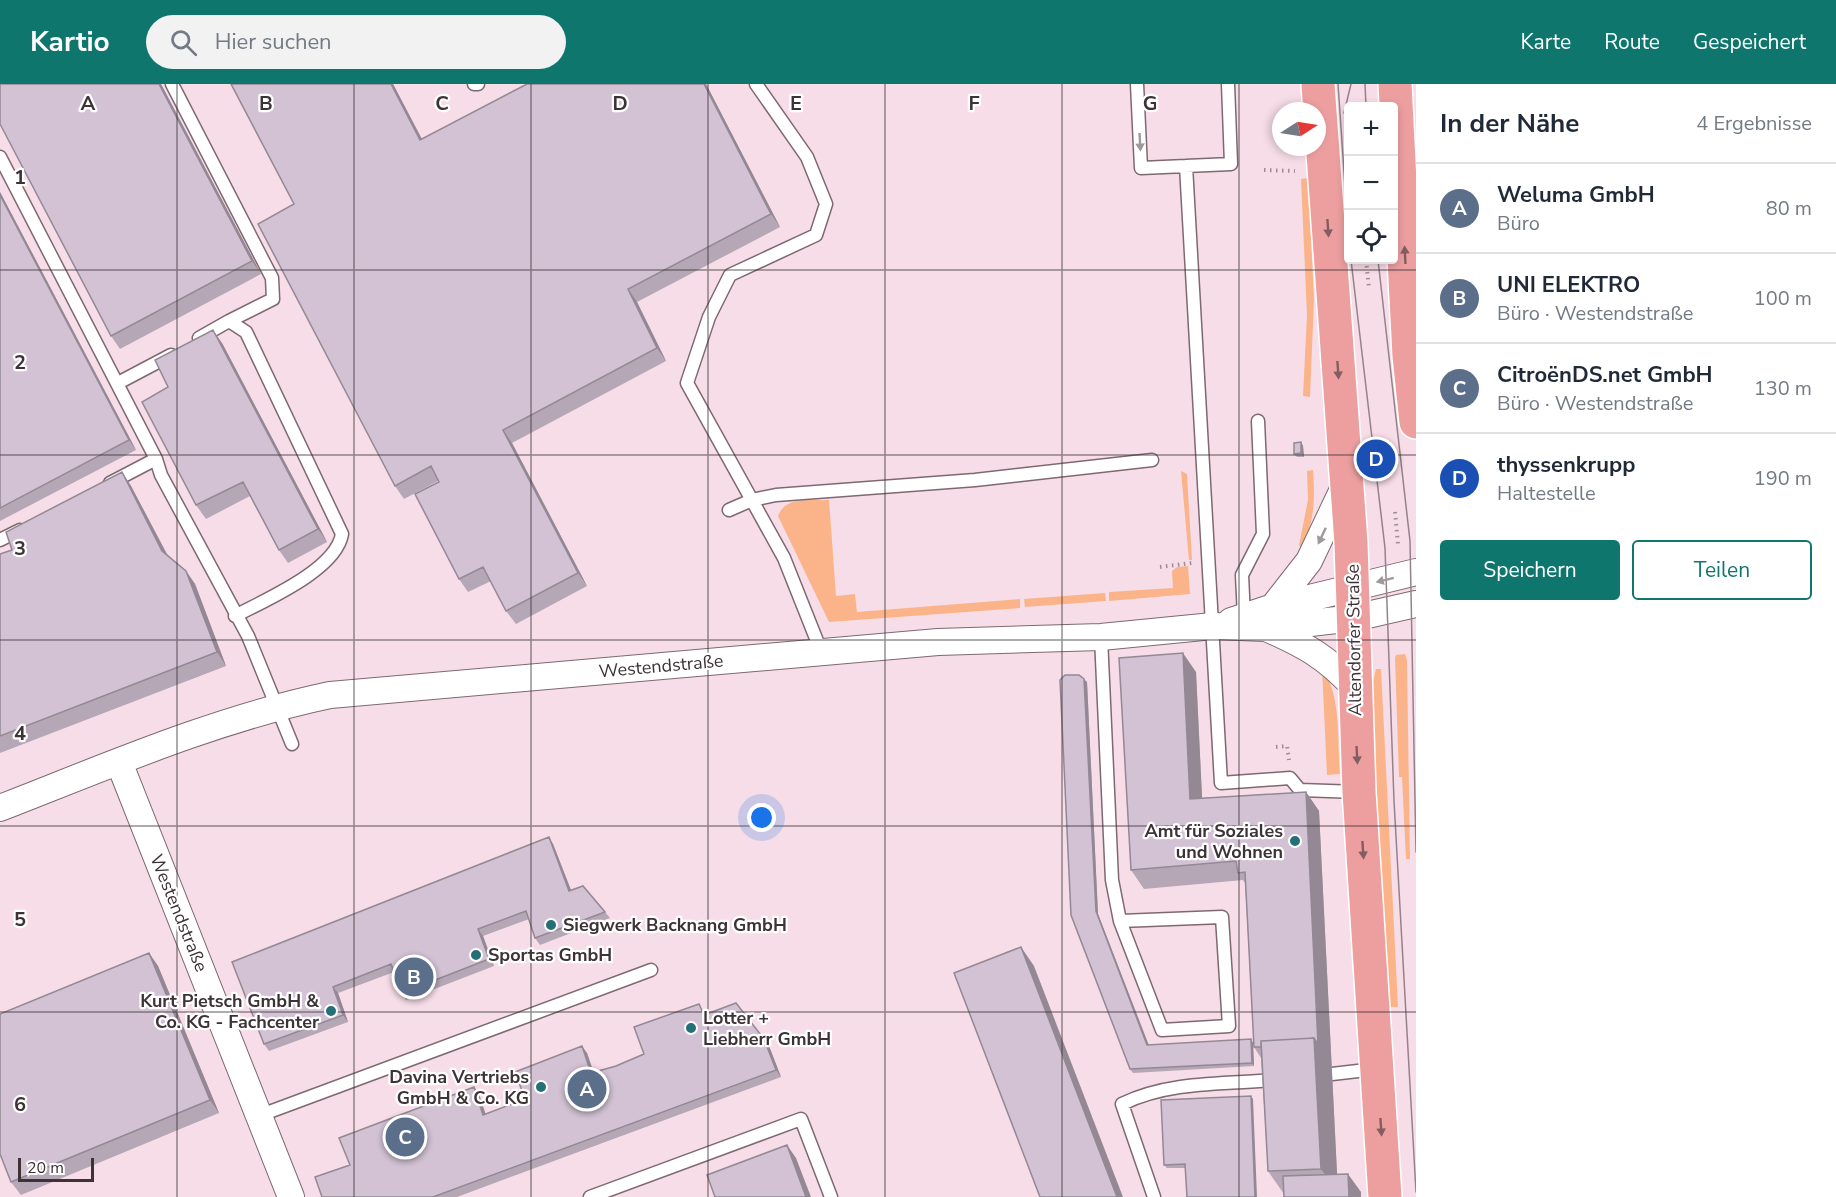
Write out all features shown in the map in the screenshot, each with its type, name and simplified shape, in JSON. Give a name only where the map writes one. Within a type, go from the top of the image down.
[{"type":"main road","name":"Altendorfer Straße","points":[[1318,84],[1354,603],[1354,687],[1359,792],[1385,1197]]},
{"type":"main road","points":[[1395,84],[1409,356],[1416,422]]},
{"type":"street","points":[[1257,620],[1309,561],[1346,482]]},
{"type":"street","name":"Westendstraße","points":[[1354,603],[1416,572]]},
{"type":"street","name":"Westendstraße","points":[[0,808],[119,762],[278,706],[357,691],[959,641],[1101,638],[1214,626],[1354,603],[1416,604]]},
{"type":"street","name":"Westendstraße","points":[[1257,620],[1317,652],[1336,667],[1354,687]]},
{"type":"street","name":"Westendstraße","points":[[119,762],[261,1115],[291,1197]]},
{"type":"lane","points":[[118,383],[273,299],[272,278],[172,84]]},
{"type":"lane","points":[[756,84],[807,157],[826,204],[816,234],[730,275],[709,317],[687,383],[784,558],[821,651]]},
{"type":"lane","points":[[1137,84],[1141,168],[1232,164],[1228,84]]},
{"type":"lane","points":[[0,157],[118,383],[156,459],[160,476],[248,636],[292,744]]},
{"type":"lane","points":[[1186,166],[1214,626],[1221,783],[1290,778],[1300,790],[1359,792]]},
{"type":"lane","points":[[229,321],[246,332],[342,534],[335,554],[297,582],[235,616]]},
{"type":"lane","points":[[1257,620],[1242,575],[1263,534],[1258,421]]},
{"type":"lane","points":[[93,492],[156,459]]},
{"type":"lane","points":[[729,510],[752,500],[856,488],[1079,470],[1091,465],[1152,460]]},
{"type":"lane","points":[[0,540],[31,524]]},
{"type":"lane","points":[[1101,638],[1112,880],[1120,921],[1162,1030],[1229,1026],[1222,917],[1120,921]]},
{"type":"lane","points":[[261,1115],[651,970]]},
{"type":"lane","points":[[1332,1074],[1377,1068]]},
{"type":"lane","points":[[1154,1197],[1122,1104],[1142,1094],[1171,1087],[1278,1080]]},
{"type":"lane","points":[[1171,1087],[1173,1103]]},
{"type":"lane","points":[[590,1197],[801,1119],[831,1197]]},
{"type":"path","points":[[1264,171],[1296,171]]},
{"type":"path","points":[[1366,264],[1369,288]]},
{"type":"path","points":[[1395,512],[1398,544]]},
{"type":"path","points":[[1160,567],[1209,563]]},
{"type":"shaded area","points":[[1308,178],[1314,299],[1310,397],[1303,396],[1307,315],[1301,179]]},
{"type":"shaded area","points":[[1313,470],[1313,510],[1306,539],[1301,548],[1299,545],[1308,500],[1307,471]]},
{"type":"shaded area","points":[[1181,471],[1187,474],[1192,560],[1189,560]]},
{"type":"shaded area","points":[[829,500],[836,596],[855,594],[857,612],[1020,599],[1020,608],[829,622],[778,516],[786,505],[792,502]]},
{"type":"shaded area","points":[[1188,566],[1190,594],[1109,601],[1109,592],[1173,588],[1172,571],[1177,567]]},
{"type":"shaded area","points":[[1105,593],[1106,601],[1025,607],[1024,599]]},
{"type":"shaded area","points":[[1405,654],[1407,660],[1410,859],[1406,859],[1402,777],[1399,777],[1395,658],[1396,655]]},
{"type":"shaded area","points":[[1322,668],[1336,705],[1340,774],[1327,775]]},
{"type":"shaded area","points":[[1376,669],[1381,669],[1398,1007],[1387,1007],[1370,733],[1371,690]]},
{"type":"building","points":[[0,84],[159,84],[252,261],[111,336],[0,124]]},
{"type":"building","points":[[231,84],[391,84],[420,140],[527,84],[704,84],[771,214],[628,289],[657,348],[503,430],[578,573],[506,611],[483,567],[459,579],[415,494],[439,482],[431,466],[395,486],[258,224],[294,204]]},
{"type":"building","points":[[0,195],[129,440],[0,508]]},
{"type":"building","points":[[213,330],[318,529],[279,550],[243,482],[196,505],[142,402],[168,387],[155,360]]},
{"type":"building","points":[[1301,442],[1301,453],[1294,454],[1294,443]]},
{"type":"building","points":[[122,472],[162,551],[186,571],[217,652],[0,736],[0,554],[12,550],[6,532]]},
{"type":"building","points":[[1183,653],[1190,799],[1306,792],[1318,1044],[1314,1038],[1261,1041],[1261,1047],[1254,1047],[1245,872],[1238,873],[1236,861],[1131,870],[1119,658]]},
{"type":"building","points":[[1065,675],[1079,675],[1084,679],[1096,911],[1147,1045],[1251,1039],[1252,1063],[1130,1069],[1071,915],[1060,680]]},
{"type":"building","points":[[549,837],[569,891],[583,886],[605,912],[535,938],[526,911],[478,929],[489,959],[402,993],[391,964],[333,987],[343,1015],[264,1044],[232,962]]},
{"type":"building","points":[[1021,947],[1117,1197],[1040,1197],[954,973]]},
{"type":"building","points":[[149,953],[210,1100],[11,1182],[0,1154],[0,1014]]},
{"type":"building","points":[[736,1003],[764,1039],[776,1070],[433,1197],[322,1197],[315,1177],[350,1165],[339,1138],[474,1087],[483,1115],[525,1099],[515,1072],[582,1046],[591,1073],[616,1066],[644,1054],[634,1027],[699,1004],[704,1015]]},
{"type":"building","points":[[1314,1038],[1321,1169],[1268,1171],[1261,1041]]},
{"type":"building","points":[[1251,1096],[1255,1197],[1187,1197],[1185,1164],[1164,1165],[1161,1100]]},
{"type":"building","points":[[787,1145],[806,1197],[715,1197],[707,1175]]},
{"type":"building","points":[[1348,1174],[1349,1197],[1284,1197],[1283,1176]]},
{"type":"tram line","points":[[1338,84],[1347,210]]},
{"type":"tram line","points":[[1347,102],[1351,84]]},
{"type":"tram line","points":[[1365,84],[1366,102]]},
{"type":"tram line","points":[[1351,264],[1385,548],[1394,801],[1416,1192]]},
{"type":"tram line","points":[[1378,264],[1410,541],[1416,852]]},
{"type":"place","name":"thyssenkrupp","points":[[1376,459]]},
{"type":"place","name":"Amt für Soziales und Wohnen","points":[[1295,841]]},
{"type":"place","name":"Siegwerk Backnang GmbH","points":[[551,925]]},
{"type":"place","name":"Sportas GmbH","points":[[476,955]]},
{"type":"place","name":"UNI ELEKTRO","points":[[414,977]]},
{"type":"place","name":"Kurt Pietsch GmbH & Co. KG - Fachcenter","points":[[331,1011]]},
{"type":"place","name":"Lotter + Liebherr GmbH","points":[[691,1028]]},
{"type":"place","name":"Davina Vertriebs GmbH & Co. KG","points":[[541,1087]]},
{"type":"place","name":"Weluma GmbH","points":[[587,1089]]},
{"type":"place","name":"CitroënDS.net GmbH","points":[[405,1137]]}]
